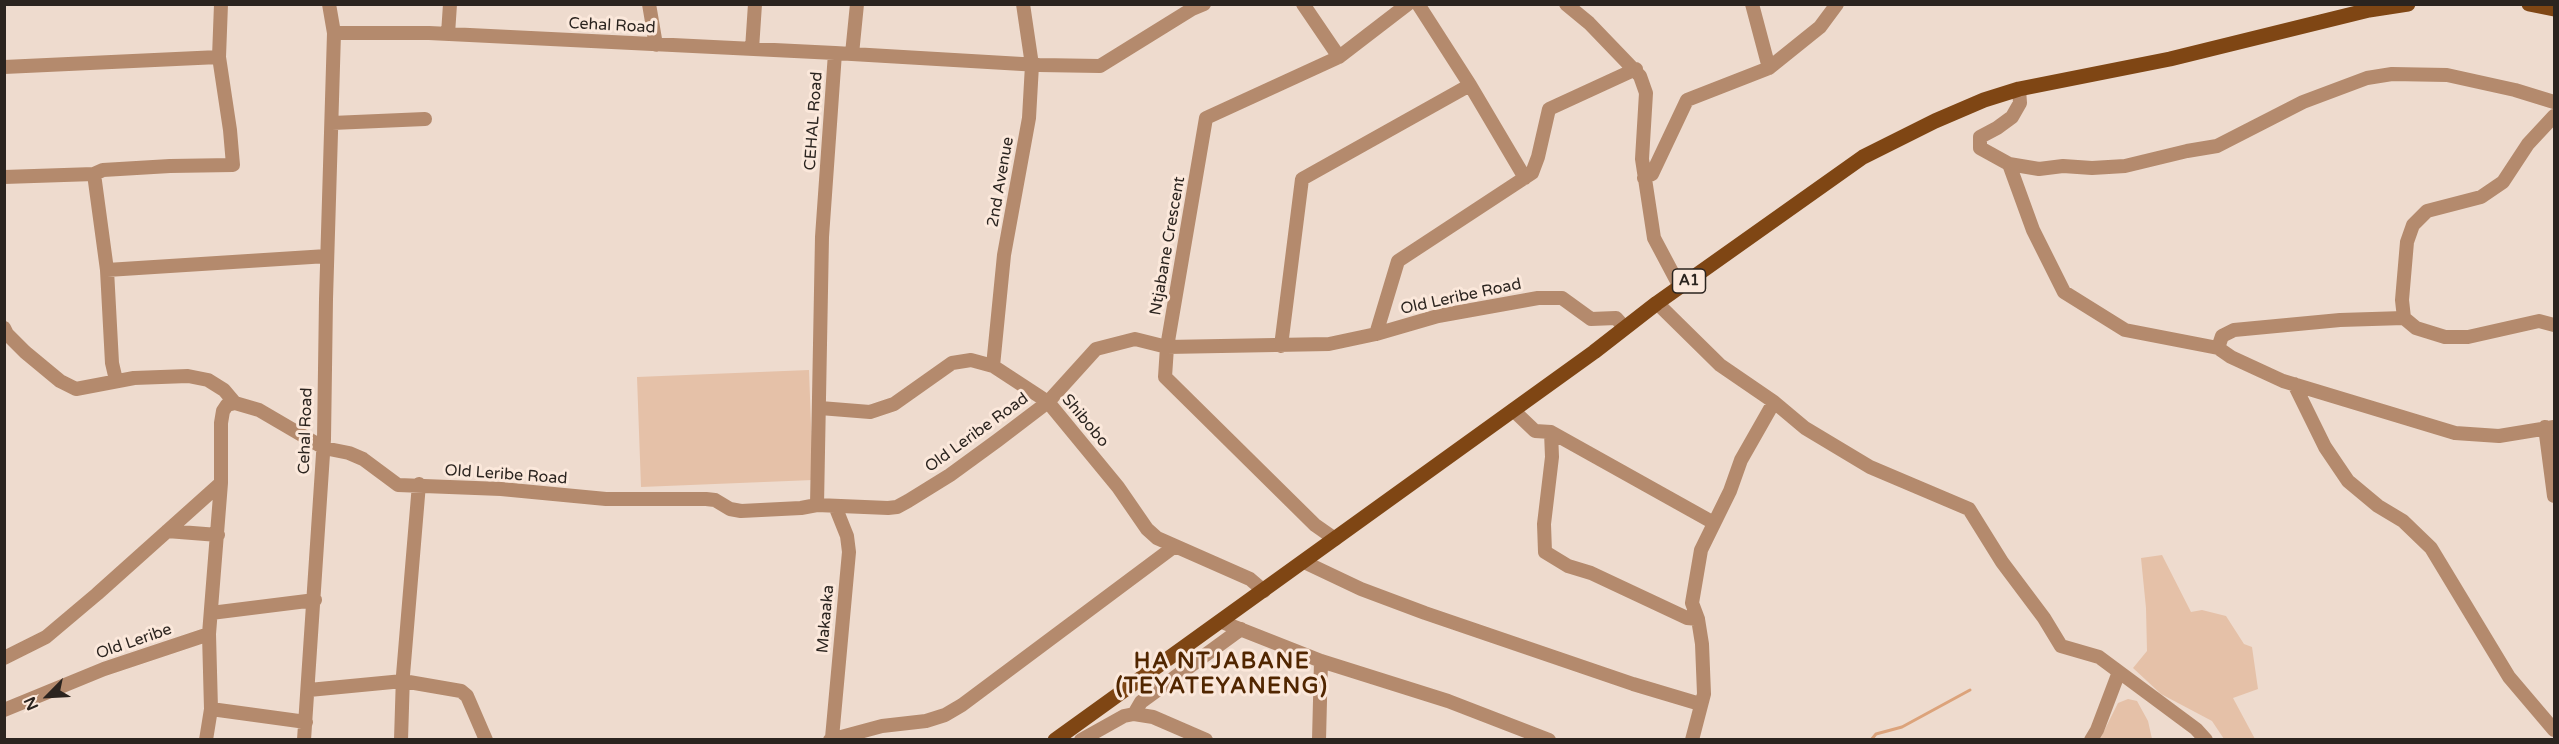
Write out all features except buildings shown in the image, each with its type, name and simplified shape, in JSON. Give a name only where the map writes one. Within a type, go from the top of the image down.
[{"type":"main road","name":"A1","points":[[1055,740],[1335,540],[1657,303],[1863,158],[1935,121],[1983,100],[2019,89],[2170,58],[2369,10],[2408,4]]},
{"type":"main road","points":[[2529,4],[2554,9]]},
{"type":"street","points":[[4,177],[94,174],[103,170],[233,165],[231,130],[219,57],[221,4]]},
{"type":"street","points":[[329,4],[334,33]]},
{"type":"street","points":[[448,34],[450,4]]},
{"type":"street","points":[[649,4],[656,45]]},
{"type":"street","points":[[752,49],[755,4]]},
{"type":"street","points":[[852,54],[857,4]]},
{"type":"street","name":"2nd Avenue","points":[[993,366],[1004,255],[1029,118],[1032,65],[1023,4]]},
{"type":"street","name":"CEHAL Road","points":[[817,505],[822,237],[835,53],[1032,65],[1100,66],[1176,10],[1204,4]]},
{"type":"street","points":[[1303,4],[1339,57]]},
{"type":"street","name":"Ntjabane Crescent","points":[[1335,540],[1315,525],[1165,377],[1167,347],[1206,118],[1339,57],[1408,4]]},
{"type":"street","points":[[1418,4],[1470,85],[1524,178]]},
{"type":"street","points":[[1566,4],[1636,69],[1646,93],[1641,159],[1654,238],[1680,287]]},
{"type":"street","points":[[1752,4],[1769,68]]},
{"type":"street","points":[[1644,178],[1652,174],[1687,100],[1769,68],[1820,27],[1837,4]]},
{"type":"street","name":"Cehal Road","points":[[304,740],[324,448],[334,33],[448,34],[835,53]]},
{"type":"street","points":[[4,67],[219,57]]},
{"type":"street","points":[[1376,334],[1398,261],[1532,173],[1550,109],[1636,69]]},
{"type":"street","points":[[2019,89],[2020,103],[2012,117],[1980,137],[1980,148],[2009,164],[2039,169],[2063,166],[2092,168],[2125,165],[2217,146],[2303,102],[2367,78],[2392,74],[2447,75],[2515,90],[2554,102]]},
{"type":"street","points":[[1281,346],[1302,179],[1470,85]]},
{"type":"street","points":[[2404,318],[2402,300],[2407,242],[2413,225],[2427,211],[2481,197],[2503,182],[2528,144],[2554,116]]},
{"type":"street","points":[[332,123],[425,119]]},
{"type":"street","points":[[2009,164],[2033,230],[2064,292],[2125,330],[2218,348],[2231,357],[2283,381],[2455,433],[2499,436],[2550,427],[2554,496]]},
{"type":"street","points":[[94,174],[106,270],[112,363],[116,381]]},
{"type":"street","points":[[106,270],[327,256]]},
{"type":"street","name":"Old Leribe Road","points":[[235,403],[267,414],[324,448],[349,453],[363,459],[398,484],[606,500],[706,499],[715,500],[730,509],[741,511],[817,505],[897,507],[950,475],[1048,402],[1096,350],[1135,339],[1167,347],[1329,344],[1376,334],[1438,316],[1538,298],[1562,298],[1591,319],[1616,318],[1625,328]]},
{"type":"street","points":[[1657,303],[1720,365],[1773,402],[1805,428],[1870,467],[1970,509],[2002,562],[2044,618],[2061,646],[2099,657],[2196,729],[2206,740]]},
{"type":"street","points":[[2218,348],[2222,336],[2234,330],[2340,320],[2404,318],[2416,328],[2445,338],[2468,338],[2539,321],[2554,325]]},
{"type":"street","points":[[4,328],[25,352],[60,381],[76,389],[116,381],[188,375],[208,380],[224,390],[235,403],[227,405],[223,411],[218,535],[209,634],[211,709],[206,740]]},
{"type":"street","name":"Shibobo","points":[[820,408],[870,412],[894,404],[952,363],[971,360],[993,366],[1048,402],[1118,487],[1147,529],[1157,538],[1250,579],[1264,591]]},
{"type":"street","points":[[2294,384],[2325,447],[2348,481],[2378,506],[2403,521],[2431,548],[2509,677],[2554,730]]},
{"type":"street","points":[[1692,740],[1704,694],[1705,674],[1698,619],[1692,603],[1701,550],[1730,491],[1741,460],[1773,402]]},
{"type":"street","points":[[1513,410],[1535,431],[1551,432],[1714,523]]},
{"type":"street","points":[[1551,432],[1552,457],[1544,524],[1545,552],[1568,566],[1591,573],[1687,618],[1698,619]]},
{"type":"street","points":[[4,658],[46,636],[97,594],[221,483]]},
{"type":"street","points":[[401,740],[403,681],[419,484]]},
{"type":"street","name":"Makaaka","points":[[831,739],[849,552],[848,536],[835,506]]},
{"type":"street","points":[[167,531],[218,535]]},
{"type":"street","points":[[831,739],[882,726],[926,721],[954,710],[1175,546]]},
{"type":"street","points":[[1304,562],[1361,588],[1425,613],[1633,684],[1700,704]]},
{"type":"street","points":[[211,613],[315,600]]},
{"type":"street","points":[[1222,622],[1321,661],[1448,700],[1549,740]]},
{"type":"street","points":[[1134,714],[1141,702],[1241,629]]},
{"type":"street","name":"Old Leribe","points":[[4,710],[104,669],[209,634]]},
{"type":"street","points":[[1319,740],[1321,661]]},
{"type":"street","points":[[2091,740],[2119,672]]},
{"type":"street","points":[[309,690],[403,681],[461,692],[467,696],[486,740]]},
{"type":"street","points":[[211,709],[306,722]]},
{"type":"street","points":[[1081,740],[1124,716],[1134,714],[1154,717],[1206,740]]},
{"type":"shaded area","points":[[809,370],[813,480],[641,487],[637,377]]},
{"type":"shaded area","points":[[2162,555],[2191,612],[2202,610],[2226,616],[2244,644],[2252,647],[2258,689],[2233,698],[2255,739],[2224,739],[2212,721],[2161,694],[2133,668],[2147,651],[2141,558]]},
{"type":"shaded area","points":[[2128,699],[2137,701],[2148,721],[2152,739],[2100,739],[2118,703]]},
{"type":"waterway","points":[[1871,740],[1876,734],[1902,727],[1970,690]]},
{"type":"district","name":"HA NTJABANE (TEYATEYANENG)","points":[[1222,674]]}]
